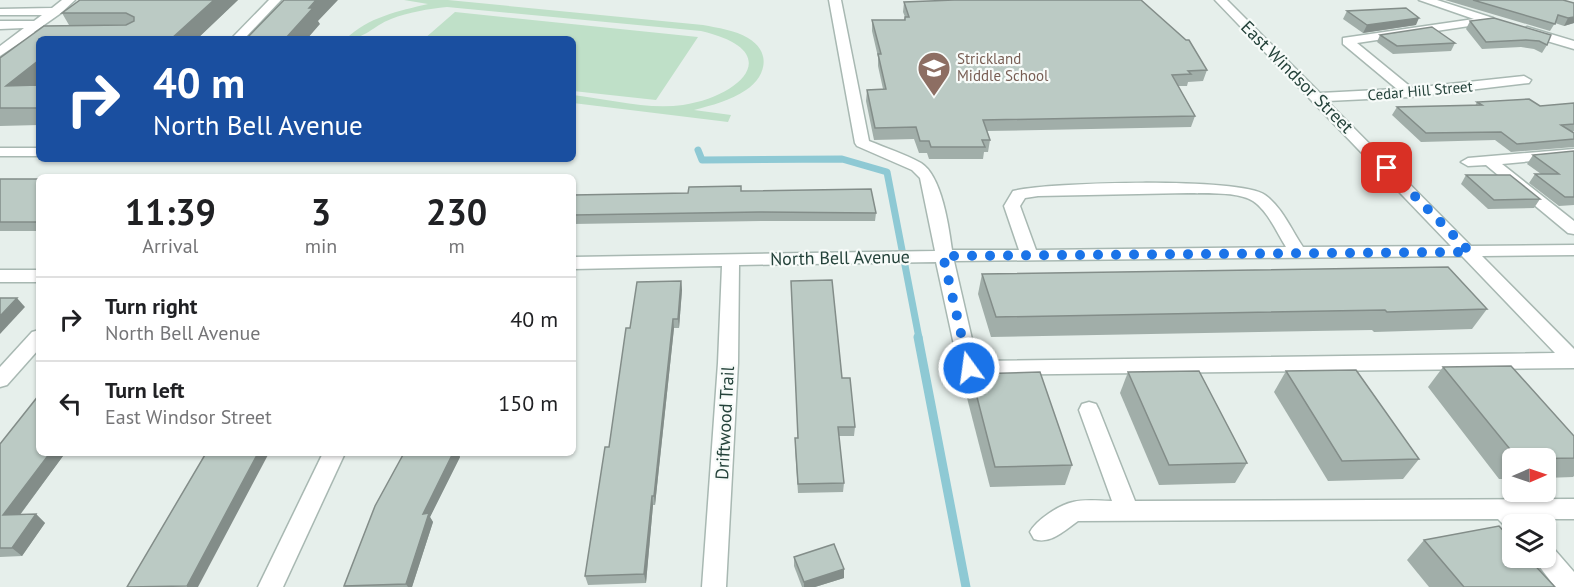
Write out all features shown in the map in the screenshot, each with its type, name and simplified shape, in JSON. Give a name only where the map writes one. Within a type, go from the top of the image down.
[{"type":"street","points":[[0,52],[69,0]]},
{"type":"street","points":[[240,36],[275,0]]},
{"type":"street","points":[[835,0],[862,143],[917,167],[927,177],[941,232],[941,256],[969,368],[1574,361]]},
{"type":"street","name":"East Windsor Street","points":[[1221,0],[1470,252],[1574,361]]},
{"type":"street","points":[[1425,0],[1574,45]]},
{"type":"street","points":[[0,12],[57,11]]},
{"type":"street","points":[[1410,93],[1347,41],[1500,23]]},
{"type":"street","points":[[0,25],[38,24]]},
{"type":"street","points":[[21,36],[67,36]]},
{"type":"street","name":"Cedar Hill Street","points":[[1317,97],[1410,93],[1524,80]]},
{"type":"street","points":[[0,152],[36,152]]},
{"type":"street","points":[[1468,162],[1574,153]]},
{"type":"street","points":[[1490,161],[1574,229]]},
{"type":"street","points":[[1029,255],[1012,206],[1019,194],[1038,191],[1240,190],[1258,197],[1298,252]]},
{"type":"street","name":"North Bell Avenue","points":[[576,264],[941,256],[1574,250]]},
{"type":"street","name":"Driftwood Trail","points":[[714,587],[728,363],[731,259]]},
{"type":"street","points":[[0,276],[36,276]]},
{"type":"street","points":[[0,380],[36,340]]},
{"type":"street","points":[[1089,410],[1127,511]]},
{"type":"street","points":[[270,587],[333,456]]},
{"type":"street","points":[[1534,514],[1574,509]]},
{"type":"street","points":[[1042,532],[1074,511],[1502,517]]},
{"type":"street","points":[[1555,568],[1571,587]]},
{"type":"green space","points":[[404,0],[448,0],[703,25],[732,31],[748,38],[761,50],[764,64],[762,72],[753,85],[740,94],[694,110],[731,115],[728,122],[576,103],[576,95],[656,106],[683,105],[723,92],[737,83],[746,72],[749,61],[743,50],[727,40],[701,31],[447,7],[398,17],[362,36],[349,36],[374,20],[428,4]]},
{"type":"green space","points":[[455,12],[698,37],[656,100],[576,91],[576,36],[427,36]]},
{"type":"building","points":[[80,0],[214,0],[174,36],[36,36],[36,62],[6,86],[36,85],[36,108],[0,108],[0,58],[44,26],[126,25],[134,21],[134,17],[126,13],[62,13]]},
{"type":"building","points":[[284,0],[316,0],[309,8],[313,8],[288,36],[249,36]]},
{"type":"building","points":[[1141,0],[1186,40],[1189,40],[1207,70],[1172,75],[1195,116],[983,120],[990,140],[982,140],[985,147],[931,147],[929,141],[920,141],[916,127],[875,128],[867,90],[886,89],[878,54],[881,54],[872,20],[905,20],[905,17],[909,17],[904,2]]},
{"type":"building","points":[[1473,0],[1563,0],[1574,3],[1574,17],[1558,15],[1555,24]]},
{"type":"building","points":[[1406,8],[1419,18],[1367,25],[1347,11]]},
{"type":"building","points":[[1494,18],[1551,35],[1547,45],[1539,41],[1526,40],[1486,42],[1470,21]]},
{"type":"building","points":[[1432,27],[1455,43],[1397,46],[1380,35]]},
{"type":"building","points":[[1529,99],[1540,106],[1574,103],[1574,124],[1561,125],[1574,133],[1574,139],[1517,144],[1501,132],[1426,133],[1397,107],[1482,105],[1477,102]]},
{"type":"building","points":[[1574,151],[1574,197],[1565,197],[1535,174],[1559,174],[1533,155]]},
{"type":"building","points":[[1466,175],[1510,175],[1540,199],[1494,200]]},
{"type":"building","points":[[0,179],[36,179],[36,222],[0,222]]},
{"type":"building","points":[[741,186],[741,191],[871,189],[876,213],[576,215],[576,195],[688,193],[689,187]]},
{"type":"building","points":[[1448,267],[1487,309],[996,317],[982,274]]},
{"type":"building","points":[[832,280],[842,378],[850,378],[855,427],[838,427],[844,483],[798,484],[791,281]]},
{"type":"building","points":[[681,281],[678,319],[673,319],[644,574],[585,576],[605,447],[609,447],[626,328],[630,328],[637,282]]},
{"type":"building","points":[[0,298],[17,298],[0,316]]},
{"type":"building","points":[[1511,366],[1574,436],[1574,458],[1556,458],[1556,448],[1509,448],[1443,367]]},
{"type":"building","points":[[1356,370],[1419,459],[1342,461],[1286,371]]},
{"type":"building","points":[[1199,371],[1247,463],[1169,465],[1128,372]]},
{"type":"building","points":[[1040,372],[1072,465],[995,467],[971,374]]},
{"type":"building","points":[[36,399],[36,456],[48,456],[3,515],[36,514],[12,548],[0,548],[0,444]]},
{"type":"building","points":[[204,456],[256,456],[187,586],[127,587]]},
{"type":"building","points":[[402,456],[452,456],[423,514],[429,513],[406,584],[344,586],[375,506]]},
{"type":"building","points":[[1499,526],[1502,529],[1502,568],[1537,568],[1555,587],[1464,587],[1424,540]]},
{"type":"building","points":[[834,544],[844,569],[804,582],[794,557]]},
{"type":"waterway","points":[[698,150],[702,160],[842,159],[887,172],[919,338]]},
{"type":"waterway","points":[[918,337],[966,587]]},
{"type":"place","name":"Strickland Middle School","points":[[934,97]]},
{"type":"route","points":[[969,368],[943,256],[1470,252],[1387,168]]}]
